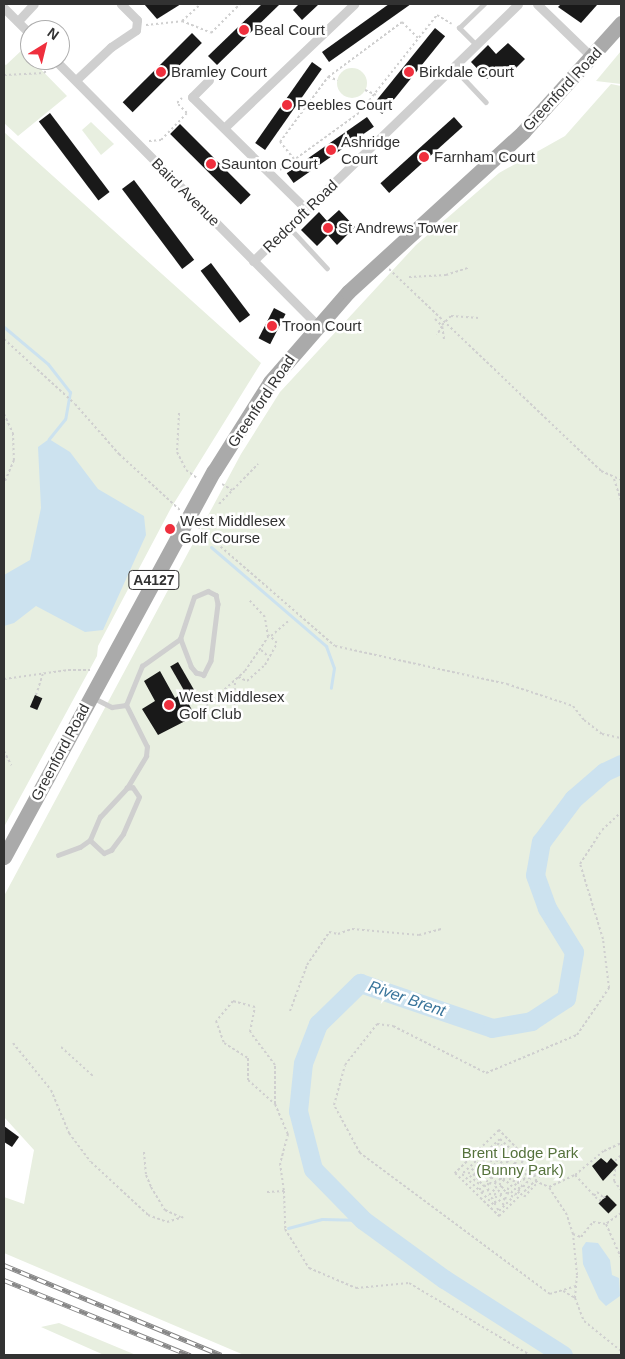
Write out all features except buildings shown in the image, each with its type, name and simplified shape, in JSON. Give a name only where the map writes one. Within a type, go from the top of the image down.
[{"type":"main road","name":"Greenford Road","points":[[4,857],[188,517],[270,382],[317,325],[381,260],[523,132],[593,58],[621,23]]},
{"type":"street","points":[[4,8],[18,21],[34,4]]},
{"type":"street","points":[[76,80],[138,26],[121,4]]},
{"type":"street","points":[[224,128],[354,4]]},
{"type":"street","name":"Redcroft Road","points":[[253,260],[307,210],[518,4]]},
{"type":"street","points":[[537,4],[593,58]]},
{"type":"street","name":"Baird Avenue","points":[[65,70],[317,325]]},
{"type":"street","points":[[209,80],[192,97],[307,210]]},
{"type":"lane","points":[[476,45],[459,28],[484,4]]},
{"type":"lane","points":[[454,67],[486,102]]},
{"type":"lane","points":[[289,227],[327,268]]},
{"type":"lane","points":[[58,855],[90,840],[100,817],[127,788],[146,756],[147,747],[126,705],[142,666],[180,639],[194,596],[208,591],[216,595],[218,604],[211,661],[204,675],[196,674],[191,667],[180,639]]},
{"type":"lane","points":[[90,697],[112,707],[126,705]]},
{"type":"lane","points":[[90,840],[104,853],[111,850],[123,834],[139,797],[133,788],[127,788]]},
{"type":"path","points":[[182,22],[201,4]]},
{"type":"path","points":[[138,26],[182,22],[211,33],[240,4]]},
{"type":"path","points":[[272,177],[360,112],[376,95],[437,15],[459,28]]},
{"type":"path","points":[[294,159],[280,142],[328,77],[402,22],[419,38]]},
{"type":"path","points":[[4,75],[44,73],[47,70]]},
{"type":"path","points":[[328,77],[338,80]]},
{"type":"path","points":[[365,90],[376,95]]},
{"type":"path","points":[[137,142],[161,140],[187,113],[177,103],[182,98],[192,97]]},
{"type":"path","points":[[381,260],[601,471],[614,479],[621,480]]},
{"type":"path","points":[[409,278],[446,275],[468,268]]},
{"type":"path","points":[[437,334],[445,322],[455,315],[479,318]]},
{"type":"path","points":[[435,319],[442,326],[444,339]]},
{"type":"path","points":[[4,339],[75,404],[119,454],[177,507]]},
{"type":"path","points":[[179,413],[178,452],[186,470],[206,485]]},
{"type":"path","points":[[4,414],[13,434],[14,460],[4,484]]},
{"type":"path","points":[[219,504],[258,464]]},
{"type":"path","points":[[225,477],[222,485],[232,490]]},
{"type":"path","points":[[614,479],[621,501]]},
{"type":"path","points":[[188,517],[213,544],[335,646],[507,684],[573,706],[584,720],[602,734],[621,738]]},
{"type":"path","points":[[238,677],[247,680],[262,669],[277,643],[270,635],[265,617],[249,600]]},
{"type":"path","points":[[206,706],[235,681],[261,650],[270,635],[288,621]]},
{"type":"path","points":[[261,650],[269,657]]},
{"type":"path","points":[[4,679],[68,670],[105,670]]},
{"type":"path","points":[[36,695],[43,674]]},
{"type":"path","points":[[234,710],[235,681]]},
{"type":"path","points":[[4,751],[11,765]]},
{"type":"path","points":[[576,1286],[550,1294],[360,1153],[334,1105],[345,1065],[377,1024],[393,1026],[486,1073],[576,1035],[609,988],[603,939],[580,864],[602,830],[621,812]]},
{"type":"path","points":[[290,1011],[307,965],[329,932],[338,934],[352,929],[419,935],[440,929]]},
{"type":"path","points":[[275,1104],[248,1080],[248,1058],[224,1042],[216,1021],[233,1001],[255,1007],[250,1032],[276,1065],[275,1104],[288,1134],[280,1163],[284,1191],[285,1229],[309,1268],[356,1288],[409,1283],[530,1355]]},
{"type":"path","points":[[13,1043],[52,1090],[70,1133],[91,1162],[148,1215],[167,1222],[183,1217],[174,1216],[162,1207],[148,1181],[144,1152]]},
{"type":"path","points":[[61,1047],[93,1076]]},
{"type":"path","points":[[499,1130],[542,1174],[536,1182],[499,1216],[455,1173],[499,1130]]},
{"type":"path","points":[[508,1172],[511,1168],[513,1172],[523,1161],[518,1156],[515,1164],[510,1159],[515,1153],[500,1139],[487,1151],[497,1161],[504,1154],[500,1148],[497,1156],[492,1151],[499,1143],[510,1154],[497,1167],[483,1153],[478,1158],[485,1160],[483,1163],[492,1166],[497,1172],[500,1170],[504,1174],[502,1176],[522,1196]]},
{"type":"path","points":[[549,1187],[575,1175],[588,1161],[604,1150],[620,1144],[621,1149]]},
{"type":"path","points":[[615,1162],[621,1155]]},
{"type":"path","points":[[488,1166],[492,1171],[479,1184],[468,1174],[476,1166],[481,1171],[473,1174],[479,1180],[486,1172],[476,1161],[462,1174],[479,1190],[484,1184],[489,1190],[481,1192],[494,1206],[496,1203]]},
{"type":"path","points":[[507,1167],[508,1161],[502,1167],[512,1176]]},
{"type":"path","points":[[510,1180],[526,1164],[536,1174],[534,1176],[526,1168],[523,1171],[530,1179],[523,1187],[517,1182],[526,1179],[520,1174],[513,1182],[520,1189],[518,1192]]},
{"type":"path","points":[[615,1169],[614,1181],[621,1190]]},
{"type":"path","points":[[575,1175],[599,1202],[604,1197],[597,1192],[594,1196]]},
{"type":"path","points":[[491,1182],[489,1185],[486,1182],[491,1177],[496,1182],[494,1185],[496,1187],[489,1195],[502,1208]]},
{"type":"path","points":[[502,1188],[499,1185],[506,1178]]},
{"type":"path","points":[[536,1182],[549,1187],[567,1215],[573,1234],[575,1298],[584,1322],[621,1352]]},
{"type":"path","points":[[504,1206],[494,1195],[505,1185]]},
{"type":"path","points":[[497,1208],[499,1211],[512,1197],[507,1192],[505,1200],[500,1195],[507,1188],[515,1195],[518,1192]]},
{"type":"path","points":[[267,1192],[284,1191]]},
{"type":"path","points":[[573,1234],[581,1237],[593,1222],[606,1224],[621,1213]]},
{"type":"path","points":[[606,1224],[621,1257]]},
{"type":"path","points":[[563,1291],[575,1298]]},
{"type":"green space","points":[[621,51],[621,84],[596,81]]},
{"type":"green space","points":[[20,52],[20,70],[42,70],[67,96],[18,136],[4,123],[4,64],[6,65]]},
{"type":"green space","points":[[352,68],[358,69],[366,77],[366,89],[358,97],[352,98],[346,97],[338,89],[337,83],[338,77],[346,69]]},
{"type":"green space","name":"West Middlesex Golf Course","points":[[611,84],[621,86],[621,1355],[244,1355],[4,1253],[4,1197],[24,1204],[34,1150],[4,1117],[4,896],[241,454],[280,392],[416,245],[499,173],[565,136]]},
{"type":"green space","points":[[91,122],[114,144],[101,155],[82,130]]},
{"type":"green space","name":"West Middlesex Golf Course","points":[[4,132],[261,363],[171,508],[98,646],[97,656],[4,827]]},
{"type":"green space","points":[[59,1323],[136,1355],[104,1355],[41,1327]]},
{"type":"water","points":[[49,439],[70,452],[98,489],[144,516],[146,535],[103,630],[85,632],[36,606],[14,623],[4,626],[4,575],[30,560],[41,508],[38,447]]},
{"type":"water","points":[[586,1242],[598,1243],[610,1260],[612,1275],[619,1278],[620,1296],[606,1306],[599,1299],[583,1264],[582,1248]]},
{"type":"waterway","points":[[4,327],[48,364],[70,392],[65,419],[49,439]]},
{"type":"waterway","points":[[211,547],[326,646],[334,668],[331,688]]},
{"type":"waterway","name":"River Brent","points":[[563,1355],[444,1279],[363,1220],[313,1169],[298,1111],[303,1063],[318,1024],[360,983],[492,1028],[531,1021],[566,998],[574,952],[547,908],[535,875],[541,842],[573,799],[604,772],[621,764]]},
{"type":"waterway","points":[[288,1228],[322,1219],[363,1220]]},
{"type":"railway","points":[[4,1265],[221,1355]]},
{"type":"railway","points":[[4,1280],[190,1355]]},
{"type":"place","name":"Beal Court","points":[[244,30]]},
{"type":"place","name":"Bramley Court","points":[[161,72]]},
{"type":"place","name":"Birkdale Court","points":[[409,72]]},
{"type":"place","name":"Peebles Court","points":[[287,105]]},
{"type":"place","name":"Ashridge Court","points":[[331,150]]},
{"type":"place","name":"Farnham Court","points":[[424,157]]},
{"type":"place","name":"Saunton Court","points":[[211,164]]},
{"type":"place","name":"St Andrews Tower","points":[[328,228]]},
{"type":"place","name":"Troon Court","points":[[272,326]]},
{"type":"place","name":"West Middlesex Golf Course","points":[[170,529]]},
{"type":"place","name":"West Middlesex Golf Club","points":[[169,705]]},
{"type":"park label","name":"Brent Lodge Park (Bunny Park)","points":[[520,1160]]}]
